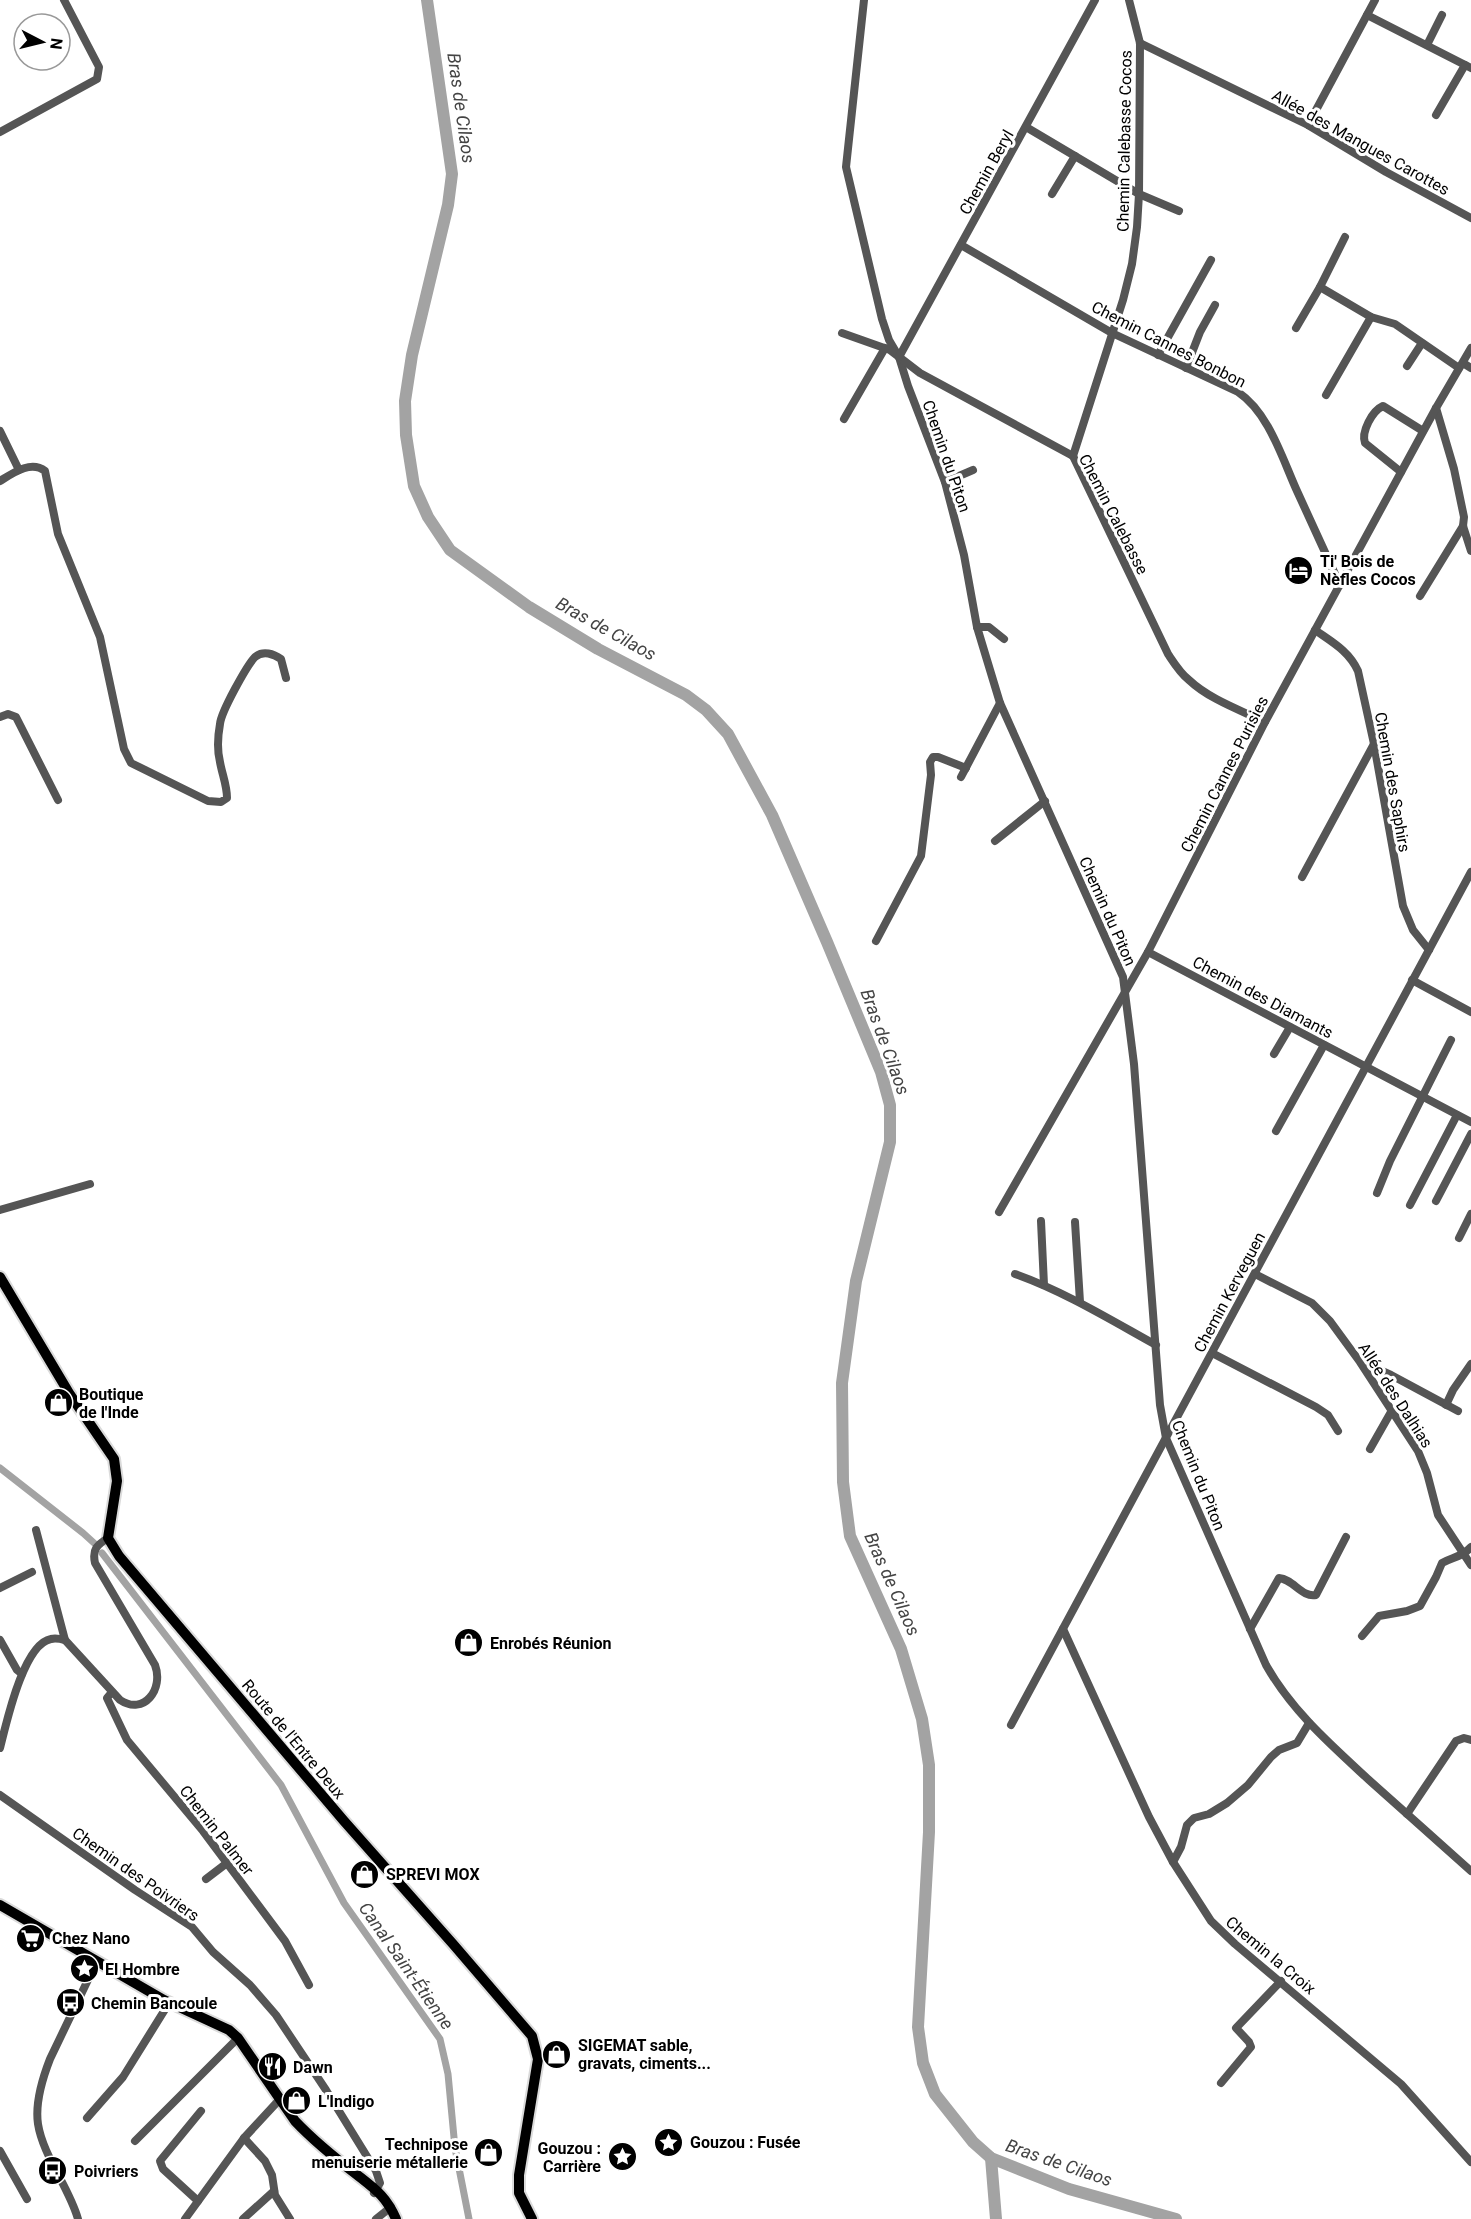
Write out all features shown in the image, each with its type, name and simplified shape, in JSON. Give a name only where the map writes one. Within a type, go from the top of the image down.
[{"type":"main road","points":[[0,1277],[65,1386],[114,1459],[117,1481],[108,1538]]},
{"type":"main road","name":"Route de l'Entre Deux","points":[[108,1538],[119,1556],[330,1805],[468,1960],[532,2036],[538,2059],[519,2175],[519,2193],[532,2219]]},
{"type":"main road","points":[[0,1905],[169,2003],[229,2030],[304,2131],[376,2191],[395,2219]]},
{"type":"street","points":[[0,132],[97,79],[99,67],[64,0]]},
{"type":"street","name":"Chemin du Piton","points":[[864,0],[846,167],[882,319],[889,340],[899,357],[945,482],[964,555],[977,627],[1000,703],[1123,977],[1134,1064],[1160,1405],[1166,1438],[1274,1679],[1309,1723],[1471,1871]]},
{"type":"street","name":"Chemin Beryl","points":[[899,357],[1095,0]]},
{"type":"street","name":"Chemin Calebasse Cocos","points":[[1073,456],[1132,264],[1139,194],[1140,43],[1129,0]]},
{"type":"street","points":[[1308,125],[1375,0]]},
{"type":"street","points":[[1367,15],[1468,66],[1436,115]]},
{"type":"street","points":[[1427,45],[1442,15]]},
{"type":"street","name":"Allée des Mangues Carottes","points":[[1140,43],[1308,125],[1386,172],[1471,218]]},
{"type":"street","points":[[1026,127],[1139,194],[1179,211]]},
{"type":"street","points":[[1052,194],[1075,156]]},
{"type":"street","points":[[1296,328],[1345,237]]},
{"type":"street","name":"Chemin Cannes Bonbon","points":[[961,245],[1112,333],[1238,392],[1255,407],[1271,434],[1340,585]]},
{"type":"street","points":[[1158,355],[1211,260]]},
{"type":"street","points":[[1320,287],[1371,317],[1395,324],[1461,366],[1471,368]]},
{"type":"street","points":[[1186,368],[1200,332],[1215,305]]},
{"type":"street","points":[[1326,396],[1371,317]]},
{"type":"street","name":"Chemin Calebasse","points":[[842,333],[885,348],[920,373],[1073,456],[1168,654],[1178,668],[1204,692],[1265,722]]},
{"type":"street","points":[[1407,366],[1422,343]]},
{"type":"street","points":[[844,419],[885,348]]},
{"type":"street","name":"Chemin Cannes Purisies","points":[[999,1212],[1148,952],[1265,722],[1423,431],[1471,348]]},
{"type":"street","points":[[1401,472],[1365,443],[1364,432],[1378,408],[1383,406],[1423,431]]},
{"type":"street","points":[[1436,408],[1454,469],[1464,517],[1463,526],[1471,551]]},
{"type":"street","points":[[0,431],[20,470]]},
{"type":"street","points":[[0,481],[20,470],[39,467],[45,471],[58,534],[100,637],[124,749],[131,763],[208,801],[221,801],[227,798],[227,788],[219,760],[219,748],[220,722],[230,698],[256,657],[266,653],[281,659],[286,678]]},
{"type":"street","points":[[945,482],[973,470]]},
{"type":"street","points":[[1420,596],[1463,526]]},
{"type":"street","points":[[977,627],[989,627],[1004,639]]},
{"type":"street","name":"Chemin des Saphirs","points":[[1315,630],[1345,651],[1353,660],[1358,671],[1374,744],[1403,906],[1413,930],[1429,951]]},
{"type":"street","points":[[961,777],[1000,703]]},
{"type":"street","points":[[0,717],[8,714],[16,717],[58,800]]},
{"type":"street","points":[[1302,877],[1374,744]]},
{"type":"street","points":[[876,941],[921,856],[931,775],[930,762],[933,757],[938,757],[966,768]]},
{"type":"street","points":[[995,841],[1045,801]]},
{"type":"street","name":"Chemin Kerveguen","points":[[1011,1725],[1471,872]]},
{"type":"street","name":"Chemin des Diamants","points":[[1148,952],[1471,1122]]},
{"type":"street","points":[[1412,980],[1471,1012]]},
{"type":"street","points":[[1274,1054],[1290,1027]]},
{"type":"street","points":[[1377,1192],[1451,1040]]},
{"type":"street","points":[[1276,1131],[1324,1045]]},
{"type":"street","points":[[1410,1205],[1457,1115]]},
{"type":"street","points":[[1436,1201],[1471,1134]]},
{"type":"street","points":[[0,1210],[90,1184]]},
{"type":"street","points":[[1459,1238],[1471,1214]]},
{"type":"street","points":[[1041,1221],[1044,1285]]},
{"type":"street","points":[[1075,1222],[1080,1302]]},
{"type":"street","points":[[1014,1274],[1080,1302],[1156,1345]]},
{"type":"street","name":"Allée des Dalhias","points":[[1256,1274],[1312,1303],[1330,1321],[1360,1362],[1418,1451],[1427,1473],[1438,1515],[1471,1565]]},
{"type":"street","points":[[1212,1353],[1316,1407],[1328,1415],[1338,1431]]},
{"type":"street","points":[[1360,1362],[1391,1375],[1458,1411]]},
{"type":"street","points":[[1446,1405],[1453,1390],[1471,1364]]},
{"type":"street","points":[[1370,1449],[1391,1412]]},
{"type":"street","points":[[36,1530],[65,1640],[112,1692],[129,1706],[136,1706],[153,1694],[158,1678],[148,1652],[95,1563],[95,1550],[108,1538]]},
{"type":"street","points":[[1250,1629],[1279,1578],[1285,1579],[1308,1595],[1316,1595],[1346,1537]]},
{"type":"street","points":[[1362,1636],[1379,1616],[1420,1606],[1442,1563],[1463,1555],[1471,1547]]},
{"type":"street","points":[[0,1588],[32,1572]]},
{"type":"street","name":"Chemin la Croix","points":[[1063,1629],[1139,1796],[1173,1862],[1211,1921],[1235,1944],[1401,2084],[1471,2162]]},
{"type":"street","points":[[0,1748],[22,1674],[40,1646],[52,1638],[65,1640]]},
{"type":"street","points":[[0,1640],[17,1670],[22,1674]]},
{"type":"street","name":"Chemin Palmer","points":[[112,1692],[107,1698],[127,1740],[227,1863],[285,1941],[309,1985]]},
{"type":"street","points":[[1173,1862],[1181,1848],[1188,1825],[1194,1818],[1209,1814],[1227,1803],[1248,1785],[1279,1750],[1297,1743],[1309,1723]]},
{"type":"street","points":[[1407,1814],[1456,1741],[1464,1738],[1471,1740]]},
{"type":"street","name":"Chemin des Poivriers","points":[[0,1795],[135,1890],[192,1927],[213,1952],[250,1985],[276,2016],[326,2090],[376,2171],[380,2183],[376,2191]]},
{"type":"street","points":[[206,1879],[227,1863]]},
{"type":"street","points":[[78,2219],[43,2141],[37,2116],[45,2072],[50,2059],[97,1961]]},
{"type":"street","points":[[1221,2083],[1251,2047],[1236,2028],[1281,1981]]},
{"type":"street","points":[[87,2118],[123,2077],[169,2003]]},
{"type":"street","points":[[135,2141],[236,2040]]},
{"type":"street","points":[[185,2219],[244,2138],[280,2099]]},
{"type":"street","points":[[198,2201],[163,2169],[160,2162],[201,2111]]},
{"type":"street","points":[[244,2138],[265,2161],[272,2175],[274,2191],[290,2219]]},
{"type":"street","points":[[0,2151],[27,2199]]},
{"type":"street","points":[[243,2219],[274,2191]]},
{"type":"street","points":[[376,2219],[389,2208]]},
{"type":"waterway","name":"Bras de Cilaos","points":[[427,0],[452,174],[448,205],[412,355],[405,401],[406,435],[414,486],[428,517],[450,550],[529,607],[598,649],[686,695],[706,710],[728,734],[772,815],[881,1072],[890,1105],[890,1142],[856,1281],[842,1383],[843,1482],[850,1536],[901,1649],[922,1719],[929,1765],[929,1832],[918,2027],[923,2063],[935,2094],[973,2142],[991,2158],[1069,2189],[1176,2219]]},
{"type":"waterway","name":"Canal Saint-Étienne","points":[[0,1468],[94,1543]]},
{"type":"waterway","name":"Canal Saint-Étienne","points":[[102,1553],[281,1785],[344,1903],[440,2039],[448,2074],[455,2148],[469,2219]]},
{"type":"waterway","points":[[991,2158],[996,2219]]},
{"type":"place","name":"Ti' Bois de Nèfles Cocos","points":[[1299,570]]},
{"type":"place","name":"Boutique de l'Inde","points":[[58,1403]]},
{"type":"place","name":"Enrobés Réunion","points":[[469,1643]]},
{"type":"place","name":"SPREVI MOX","points":[[365,1874]]},
{"type":"place","name":"Chez Nano","points":[[31,1938]]},
{"type":"place","name":"El Hombre","points":[[84,1969]]},
{"type":"place","name":"Chemin Bancoule","points":[[70,2003]]},
{"type":"place","name":"SIGEMAT sable, gravats, ciments...","points":[[557,2054]]},
{"type":"place","name":"Dawn","points":[[272,2067]]},
{"type":"place","name":"L'Indigo","points":[[297,2101]]},
{"type":"place","name":"Gouzou : Fusée","points":[[669,2142]]},
{"type":"place","name":"Technipose menuiserie métallerie","points":[[489,2153]]},
{"type":"place","name":"Gouzou : Carrière","points":[[622,2157]]},
{"type":"place","name":"Poivriers","points":[[53,2171]]}]
